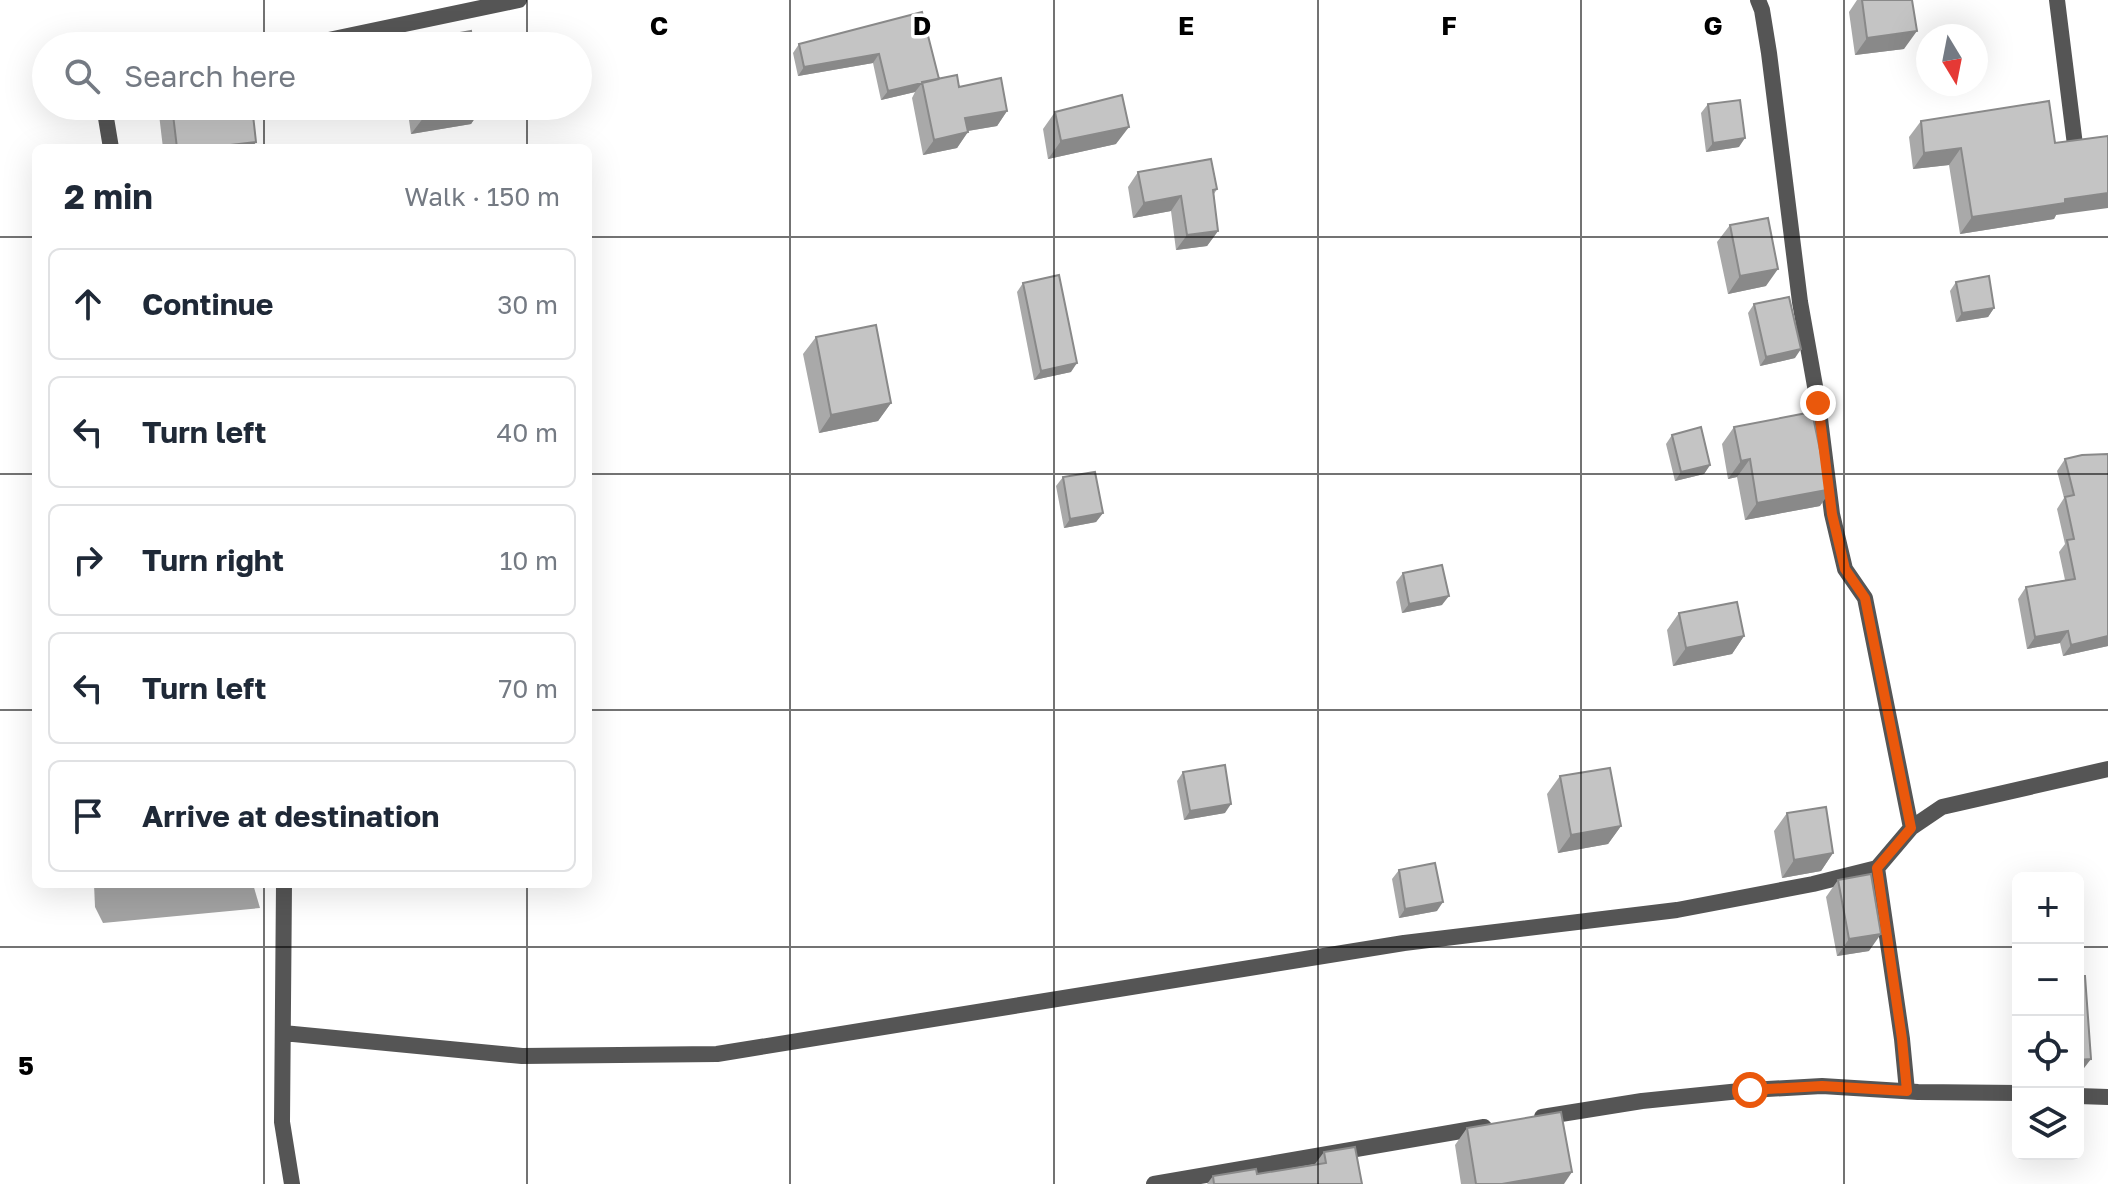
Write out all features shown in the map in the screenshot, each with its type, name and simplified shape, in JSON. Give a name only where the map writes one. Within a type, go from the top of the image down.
[{"type":"street","points":[[367,32],[519,0]]},
{"type":"street","points":[[1758,0],[1769,53],[1800,302],[1818,403],[1832,514],[1845,569],[1865,598],[1911,828]]},
{"type":"street","points":[[2057,0],[2075,145]]},
{"type":"street","points":[[106,120],[110,144]]},
{"type":"street","points":[[283,1033],[522,1056],[717,1054],[1389,946],[1677,910],[1813,884],[1877,868],[1911,828],[1942,807],[2108,769]]},
{"type":"street","points":[[1877,868],[1907,1091]]},
{"type":"street","points":[[284,888],[282,1122],[292,1184]]},
{"type":"street","points":[[1154,1184],[1642,1101],[1822,1086],[2012,1093]]},
{"type":"street","points":[[2084,1096],[2108,1097]]},
{"type":"shaded area","points":[[94,888],[254,888],[260,908],[103,923],[95,907]]},
{"type":"building","points":[[1862,0],[1912,0],[1916,31],[1867,38]]},
{"type":"building","points":[[922,12],[939,79],[888,91],[879,54],[804,67],[799,44]]},
{"type":"building","points":[[957,75],[959,87],[1001,78],[1007,111],[965,118],[968,132],[934,140],[922,82]]},
{"type":"building","points":[[1122,95],[1129,127],[1061,141],[1055,112]]},
{"type":"building","points":[[1740,100],[1745,138],[1713,143],[1708,104]]},
{"type":"building","points":[[2049,101],[2055,143],[2108,136],[2108,193],[1972,217],[1961,148],[1924,153],[1921,121]]},
{"type":"building","points":[[174,120],[254,120],[256,142],[177,144]]},
{"type":"building","points":[[1211,159],[1217,189],[1213,190],[1218,231],[1187,235],[1181,196],[1144,203],[1138,172]]},
{"type":"building","points":[[1768,218],[1778,269],[1740,276],[1730,225]]},
{"type":"building","points":[[1059,275],[1077,363],[1041,371],[1023,283]]},
{"type":"building","points":[[1989,276],[1994,308],[1962,313],[1956,282]]},
{"type":"building","points":[[1789,297],[1801,349],[1766,357],[1754,304]]},
{"type":"building","points":[[876,325],[891,403],[831,415],[816,337]]},
{"type":"building","points":[[1812,412],[1821,455],[1828,454],[1832,489],[1757,503],[1750,459],[1741,461],[1734,427]]},
{"type":"building","points":[[1701,427],[1710,465],[1681,472],[1672,435]]},
{"type":"building","points":[[2108,454],[2108,636],[2071,645],[2068,631],[2035,637],[2026,587],[2075,579],[2067,540],[2074,539],[2065,497],[2074,495],[2065,459]]},
{"type":"building","points":[[1095,472],[1103,513],[1070,519],[1063,477]]},
{"type":"building","points":[[1442,565],[1449,596],[1409,604],[1403,573]]},
{"type":"building","points":[[1737,602],[1744,636],[1686,648],[1679,613]]},
{"type":"building","points":[[1225,765],[1231,804],[1190,811],[1183,772]]},
{"type":"building","points":[[1610,768],[1621,826],[1571,835],[1560,776]]},
{"type":"building","points":[[1826,807],[1833,853],[1794,860],[1787,813]]},
{"type":"building","points":[[1435,863],[1443,902],[1405,909],[1399,870]]},
{"type":"building","points":[[1871,874],[1881,934],[1849,939],[1838,880]]},
{"type":"building","points":[[2084,976],[2085,976],[2091,1059],[2084,1060]]},
{"type":"building","points":[[1561,1112],[1572,1172],[1502,1184],[1476,1184],[1467,1128]]},
{"type":"building","points":[[1355,1147],[1362,1184],[1214,1184],[1213,1176],[1256,1169],[1257,1174],[1326,1163],[1324,1152]]},
{"type":"route","points":[[1750,1090],[1822,1086],[1907,1091],[1877,868],[1911,828],[1865,598],[1845,569],[1832,514],[1818,403]]}]
